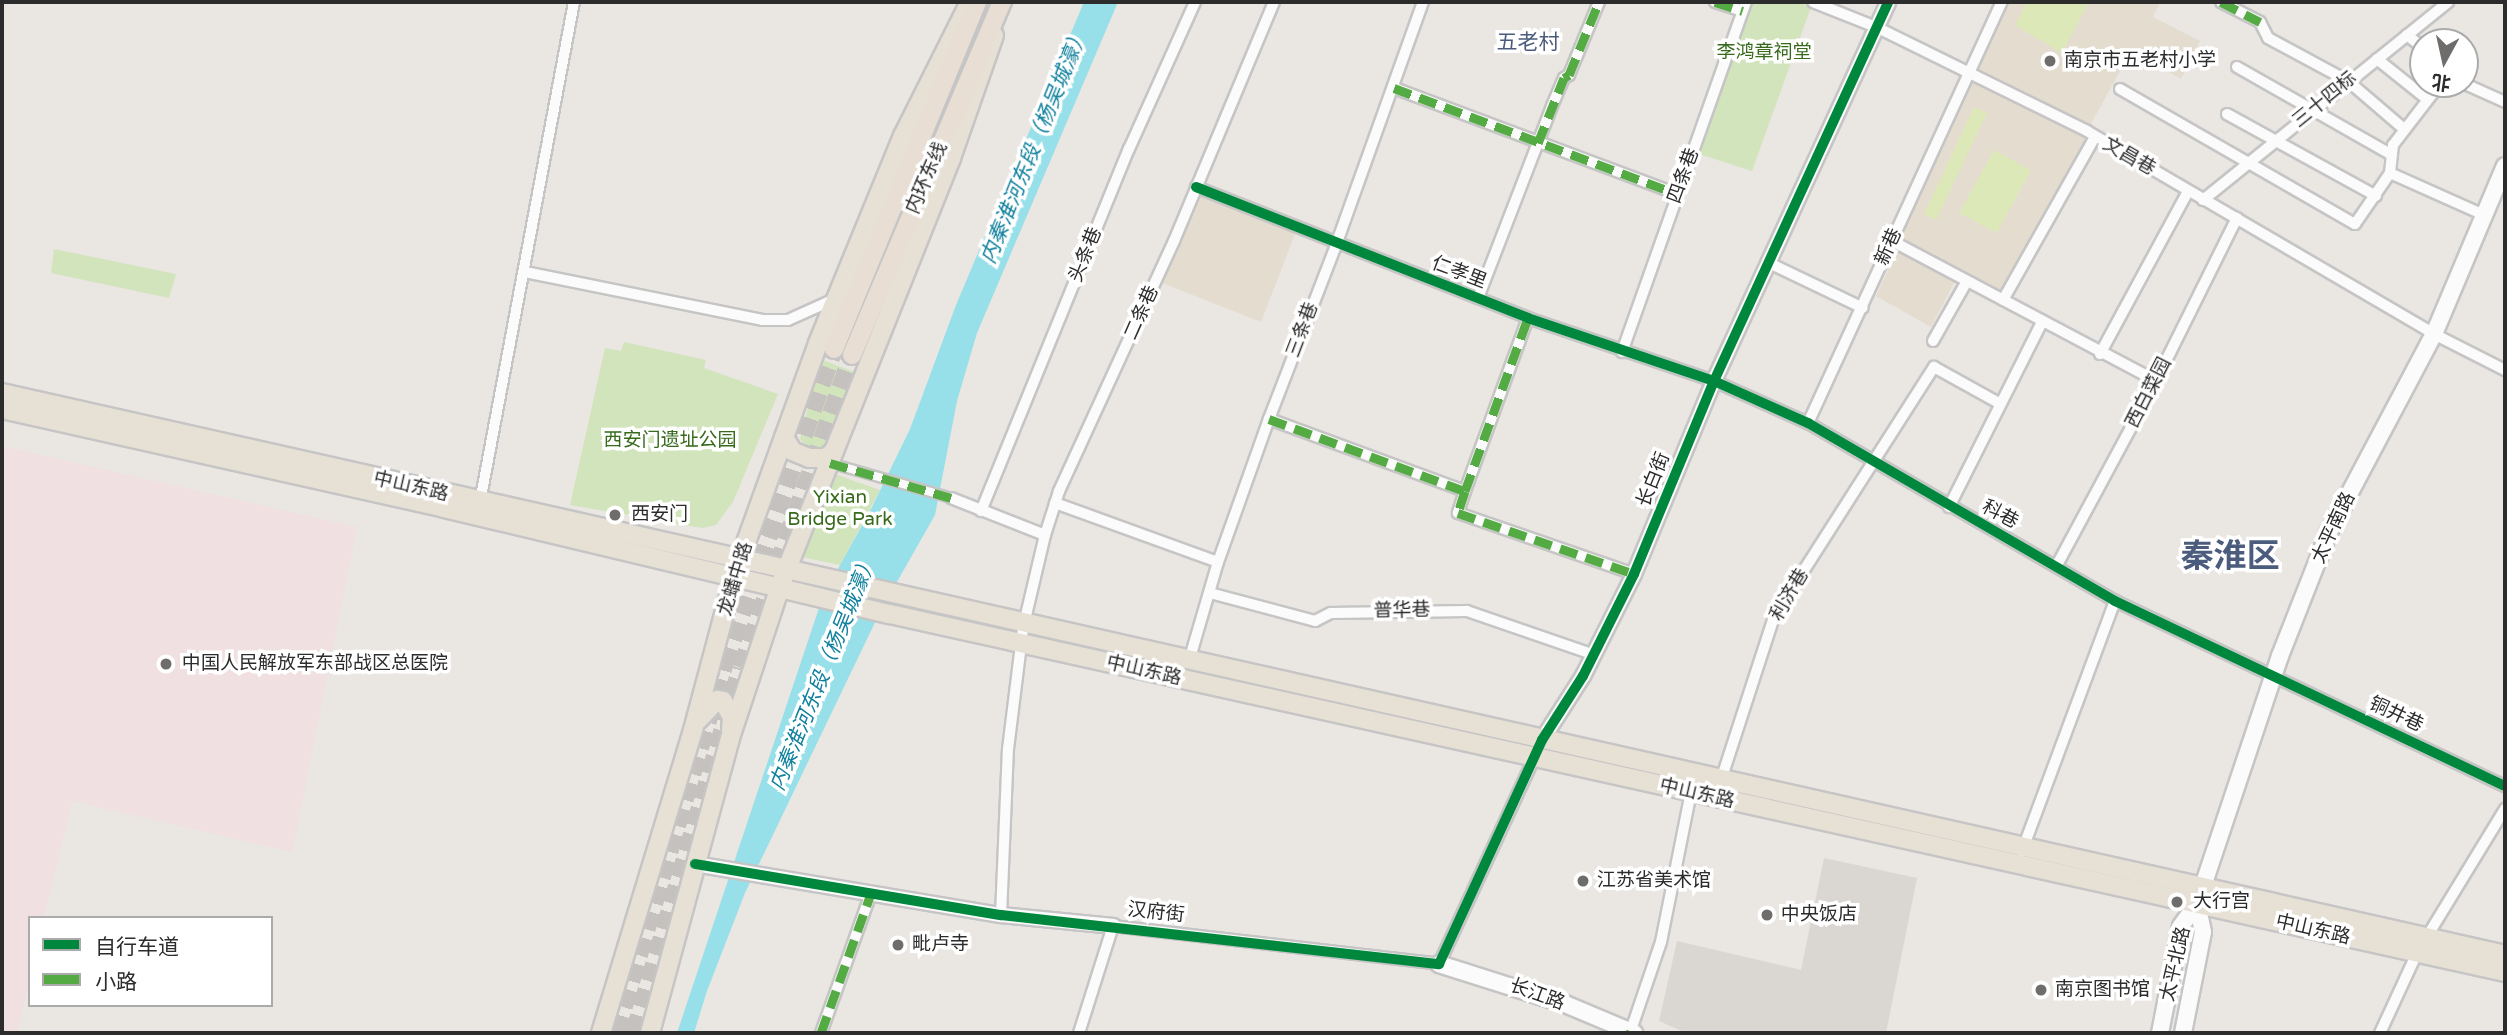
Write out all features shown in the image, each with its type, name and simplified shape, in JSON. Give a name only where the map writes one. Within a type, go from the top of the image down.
[{"type":"highway","name":"内环东线","points":[[834,349],[977,2]]},
{"type":"highway","name":"内环东线","points":[[852,355],[1003,2]]},
{"type":"main road","name":"龙蟠中路","points":[[601,1033],[693,730],[734,578],[784,437],[903,136],[970,2]]},
{"type":"main road","points":[[650,1033],[730,738],[779,589],[951,158],[987,59],[1003,2]]},
{"type":"main road","name":"太平南路","points":[[2200,896],[2272,676],[2328,534],[2434,334],[2505,166]]},
{"type":"main road","name":"中山东路","points":[[2,393],[897,596],[1023,632],[1534,757],[1691,792],[2020,856],[2421,945],[2505,972]]},
{"type":"main road","name":"中山东路","points":[[2,409],[444,508],[890,614],[1023,632],[1189,661],[1721,780],[2020,856]]},
{"type":"main road","points":[[784,437],[792,451],[809,458],[832,457]]},
{"type":"main road","points":[[693,730],[704,711],[717,700],[723,701],[732,717],[730,738]]},
{"type":"main road","name":"太平北路","points":[[2161,1033],[2182,926],[2200,896]]},
{"type":"main road","name":"太平北路","points":[[2183,1033],[2203,932],[2200,896]]},
{"type":"main road","name":"中山东路","points":[[2421,945],[2505,955]]},
{"type":"main road","name":"长江路","points":[[1439,964],[1552,1000],[1631,1032]]},
{"type":"street","points":[[480,502],[574,2]]},
{"type":"street","name":"头条巷","points":[[981,511],[1129,149],[1195,2]]},
{"type":"street","name":"二条巷","points":[[1000,915],[1008,749],[1023,632],[1045,535],[1055,503],[1119,366],[1274,2]]},
{"type":"street","name":"三条巷","points":[[1189,661],[1218,562],[1394,88],[1423,2]]},
{"type":"street","points":[[1478,298],[1560,86],[1569,75],[1599,2]]},
{"type":"street","points":[[1715,2],[1745,6]]},
{"type":"street","name":"文昌巷","points":[[1813,2],[1876,27],[1971,72],[2095,137],[2434,334],[2505,370]]},
{"type":"street","name":"长白街","points":[[1439,964],[1542,740],[1583,676],[1634,574],[1714,381],[1888,2]]},
{"type":"street","name":"新巷","points":[[1808,423],[2003,2]]},
{"type":"street","points":[[2221,2],[2260,22],[2268,38],[2348,81],[2404,130]]},
{"type":"street","points":[[2427,2],[2436,10]]},
{"type":"street","name":"三十四标","points":[[2203,200],[2448,2]]},
{"type":"street","name":"四条巷","points":[[1622,352],[1745,6]]},
{"type":"street","points":[[2120,89],[2355,224],[2390,173],[2390,154],[2427,99],[2377,59]]},
{"type":"street","points":[[2237,67],[2390,154]]},
{"type":"street","points":[[1394,88],[1678,194]]},
{"type":"street","points":[[2479,90],[2505,102]]},
{"type":"street","points":[[2227,114],[2376,195]]},
{"type":"street","points":[[2003,300],[2095,137]]},
{"type":"street","points":[[2390,173],[2484,215]]},
{"type":"street","name":"仁孝里","points":[[1196,187],[1336,245],[1528,318],[1714,381]]},
{"type":"street","points":[[2099,354],[2188,191]]},
{"type":"street","name":"西白菜园","points":[[2057,565],[2155,381],[2237,218]]},
{"type":"street","points":[[1892,241],[2099,354],[2155,381]]},
{"type":"street","points":[[1767,262],[1863,308]]},
{"type":"street","points":[[525,272],[762,320],[788,320],[837,298]]},
{"type":"street","points":[[1933,341],[1967,281]]},
{"type":"street","points":[[1528,318],[1458,513],[1634,574]]},
{"type":"street","points":[[1949,507],[2042,322]]},
{"type":"street","name":"利济巷","points":[[1721,780],[1774,617],[1934,367],[1999,403]]},
{"type":"street","name":"科巷","points":[[1714,381],[1808,423],[1874,464],[2057,565],[2115,601],[2272,676]]},
{"type":"street","points":[[1269,419],[1465,491]]},
{"type":"street","points":[[832,457],[951,498],[1045,535]]},
{"type":"street","points":[[1055,503],[1218,562]]},
{"type":"street","name":"普华巷","points":[[1210,593],[1315,621],[1331,613],[1467,611],[1592,654]]},
{"type":"street","points":[[2020,856],[2115,601]]},
{"type":"street","name":"铜井巷","points":[[2272,676],[2505,786]]},
{"type":"street","points":[[1631,1032],[1661,942],[1691,792]]},
{"type":"street","points":[[2380,1033],[2421,945],[2505,809]]},
{"type":"street","name":"汉府街","points":[[695,864],[1000,915],[1439,964]]},
{"type":"street","points":[[821,1033],[871,893]]},
{"type":"street","points":[[1079,1033],[1113,926]]},
{"type":"shaded area","points":[[2002,2],[2160,2],[2153,17],[2200,41],[2181,79],[2131,51],[2087,131],[2095,137],[2003,300],[1892,241]]},
{"type":"shaded area","points":[[1196,187],[1297,229],[1261,322],[1157,281]]},
{"type":"shaded area","points":[[1897,251],[1955,281],[1931,327],[1876,296]]},
{"type":"shaded area","name":"中国人民解放军东部战区总医院","points":[[2,446],[357,527],[292,852],[72,801],[44,916],[28,916],[28,988],[17,1033],[2,1033]]},
{"type":"shaded area","points":[[1824,858],[1917,878],[1886,1033],[1686,1033],[1659,1021],[1677,941],[1801,970]]},
{"type":"green space","name":"李鸿章祠堂","points":[[1752,2],[1798,2],[1811,7],[1752,171],[1699,154]]},
{"type":"green space","points":[[2027,2],[2089,2],[2062,53],[2015,25]]},
{"type":"green space","points":[[1974,107],[1987,113],[1936,220],[1924,214]]},
{"type":"green space","points":[[1994,150],[2031,170],[1997,233],[1959,213]]},
{"type":"green space","points":[[54,249],[176,274],[169,298],[51,273]]},
{"type":"green space","name":"西安门遗址公园","points":[[624,342],[706,360],[704,368],[778,394],[733,502],[716,525],[702,528],[570,505],[605,348],[621,351]]},
{"type":"green space","points":[[820,359],[860,374],[829,441],[821,449],[811,450],[800,439]]},
{"type":"green space","name":"Yixian Bridge Park","points":[[826,471],[880,490],[840,565],[792,555]]},
{"type":"water","name":"内秦淮河东段（杨吴城濠）","points":[[1084,2],[1118,2],[977,333],[957,401],[935,515],[881,610],[745,893],[707,991],[694,1033],[677,1033],[823,596],[872,507],[910,429],[956,305]]},
{"type":"tunnel","points":[[616,1033],[724,665],[834,349]]},
{"type":"tunnel","points":[[634,1033],[741,668],[852,355]]},
{"type":"marked path","points":[[1538,143],[1599,2]]},
{"type":"marked path","points":[[1715,2],[1743,11]]},
{"type":"marked path","points":[[2221,2],[2260,22]]},
{"type":"marked path","points":[[1394,88],[1678,194]]},
{"type":"marked path","points":[[1269,419],[1465,491],[1528,318]]},
{"type":"marked path","points":[[830,463],[951,498]]},
{"type":"marked path","points":[[1465,491],[1458,513],[1634,574]]},
{"type":"marked path","points":[[821,1033],[871,893]]},
{"type":"cycle path","points":[[695,864],[1001,915],[1439,964],[1542,740],[1583,676],[1634,574],[1714,381],[1888,2]]},
{"type":"cycle path","points":[[1196,187],[1528,318],[1714,381],[1808,423],[2115,601],[2505,786]]},
{"type":"place","name":"南京市五老村小学","points":[[2050,61]]},
{"type":"place","name":"西安门","points":[[615,515]]},
{"type":"place","name":"中国人民解放军东部战区总医院","points":[[166,664]]},
{"type":"place","name":"江苏省美术馆","points":[[1583,881]]},
{"type":"place","name":"大行宫","points":[[2177,902]]},
{"type":"place","name":"中央饭店","points":[[1767,915]]},
{"type":"place","name":"毗卢寺","points":[[898,945]]},
{"type":"place","name":"南京图书馆","points":[[2041,990]]},
{"type":"district","name":"五老村","points":[[1528,43]]},
{"type":"district","name":"秦淮区","points":[[2230,557]]}]
